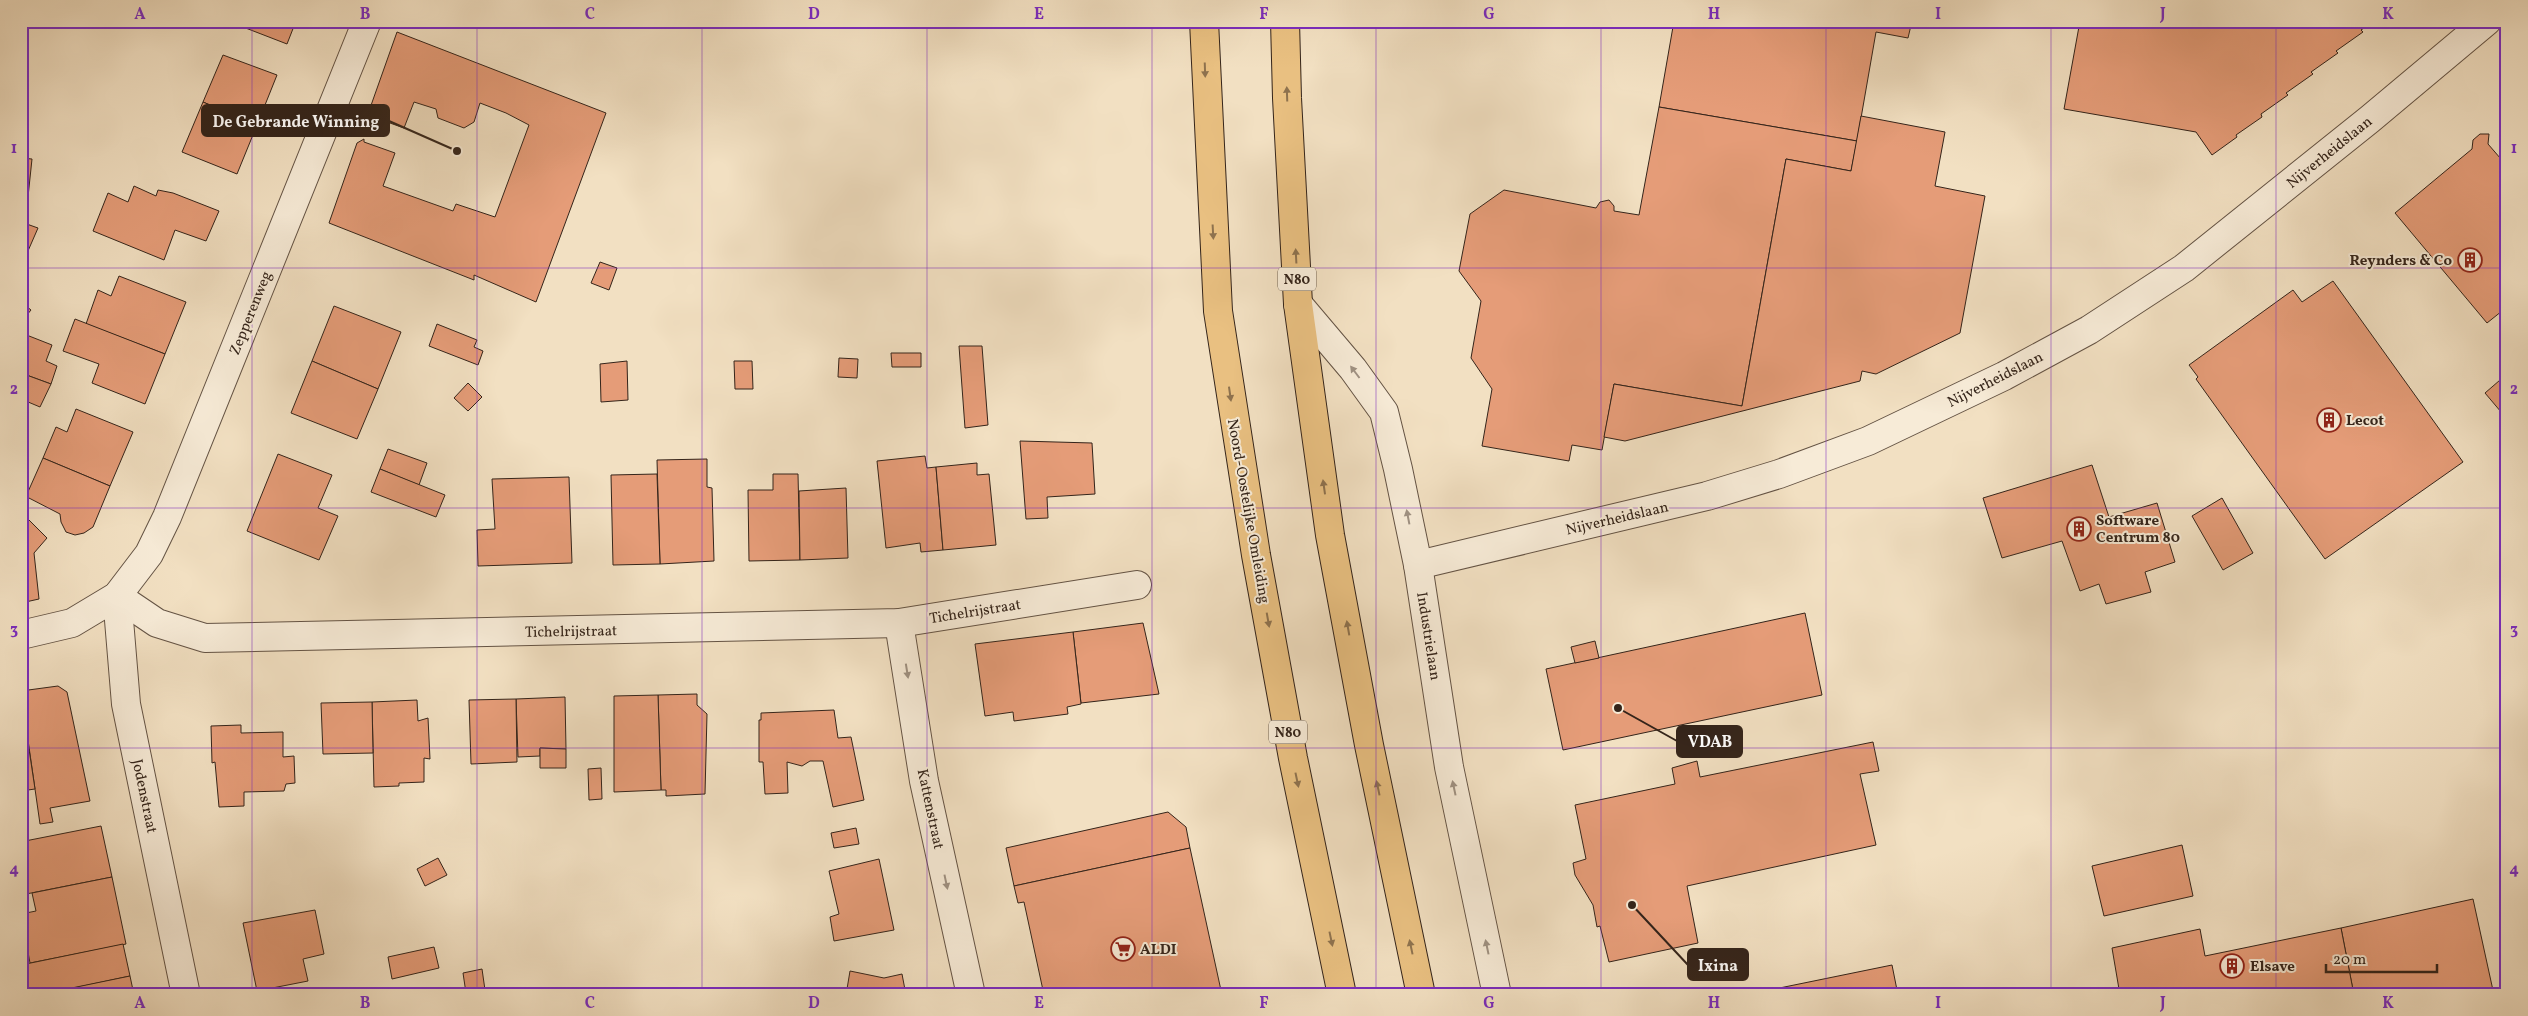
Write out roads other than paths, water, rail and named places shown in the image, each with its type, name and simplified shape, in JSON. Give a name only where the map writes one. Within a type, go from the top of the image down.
[{"type":"main road","name":"Noord-Oostelijke Omleiding","points":[[1204,21],[1218,311],[1241,469],[1291,748],[1342,995]]},
{"type":"main road","name":"N80","points":[[1286,21],[1287,98],[1298,304],[1330,535],[1369,745],[1421,995]]},
{"type":"street","name":"Zepperenweg","points":[[117,596],[149,554],[168,517],[367,21]]},
{"type":"street","name":"Nijverheidslaan","points":[[1418,565],[1707,496],[1779,474],[1868,441],[2004,376],[2089,330],[2184,268],[2370,120],[2486,21]]},
{"type":"street","name":"Industrielaan","points":[[1298,304],[1353,369],[1384,412],[1418,565],[1449,767],[1497,995]]},
{"type":"street","name":"Tichelrijstraat","points":[[117,596],[157,623],[205,638],[899,623],[1136,585]]},
{"type":"street","points":[[21,635],[72,623],[117,596]]},
{"type":"street","name":"Jodenstraat","points":[[117,596],[126,704],[186,995]]},
{"type":"street","name":"Kattenstraat","points":[[899,623],[924,781],[971,995]]},
{"type":"place","name":"De Gebrande Winning","points":[[457,151]]},
{"type":"place","name":"Reynders & Co","points":[[2470,260]]},
{"type":"place","name":"Lecot","points":[[2329,420]]},
{"type":"place","name":"Software Centrum 80","points":[[2079,529]]},
{"type":"place","name":"VDAB","points":[[1618,708]]},
{"type":"place","name":"Ixina","points":[[1632,905]]},
{"type":"place","name":"ALDI","points":[[1123,949]]},
{"type":"place","name":"Elsave","points":[[2232,966]]}]
